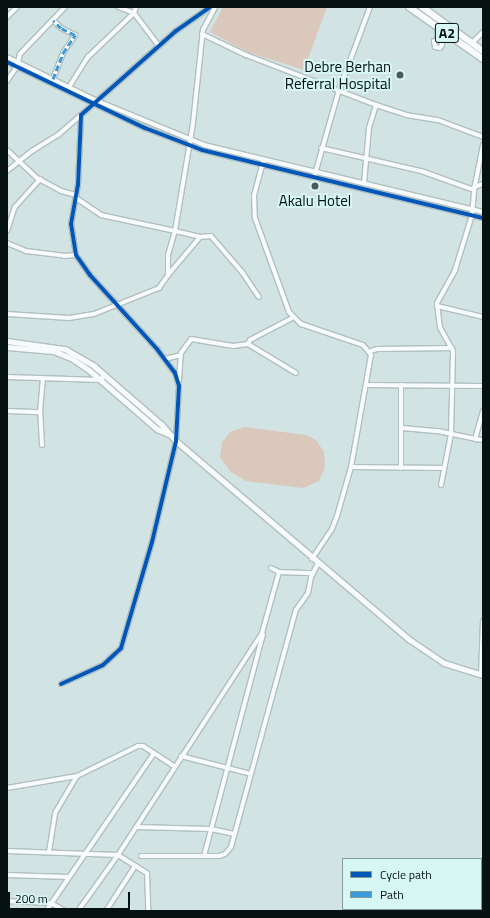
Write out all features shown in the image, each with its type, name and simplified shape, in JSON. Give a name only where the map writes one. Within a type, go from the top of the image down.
[{"type":"highway","name":"A2","points":[[409,7],[444,31],[483,51]]},
{"type":"highway","name":"A2","points":[[422,7],[470,45],[483,59]]},
{"type":"main road","points":[[7,341],[65,349],[102,378],[157,429],[168,435],[312,559],[434,658],[482,675]]},
{"type":"main road","points":[[7,347],[63,354],[102,378]]},
{"type":"street","points":[[7,17],[17,7]]},
{"type":"street","points":[[7,81],[17,64],[20,54],[65,7]]},
{"type":"street","points":[[118,7],[134,13],[159,46]]},
{"type":"street","points":[[69,87],[88,57],[134,13],[136,7]]},
{"type":"street","points":[[7,171],[58,135],[81,115],[93,102],[159,46],[210,7]]},
{"type":"street","points":[[168,275],[168,255],[175,231],[196,102],[202,34],[215,7]]},
{"type":"street","points":[[315,177],[320,148],[370,7]]},
{"type":"street","points":[[53,20],[61,28],[75,35],[63,53],[53,79]]},
{"type":"street","points":[[440,39],[444,31]]},
{"type":"street","points":[[470,45],[483,32]]},
{"type":"street","points":[[202,34],[246,55],[376,105],[406,115],[438,120],[483,137]]},
{"type":"street","points":[[7,57],[17,64],[93,102],[188,145],[364,183],[483,212]]},
{"type":"street","points":[[7,62],[17,64],[53,79],[93,102],[189,140],[315,177],[483,218]]},
{"type":"street","points":[[364,183],[364,157],[369,128],[376,105]]},
{"type":"street","points":[[81,115],[76,196],[71,224],[76,255],[117,305],[165,359],[179,386]]},
{"type":"street","points":[[441,485],[450,434],[452,348],[440,328],[437,306],[455,270],[472,215],[471,209],[474,188],[483,145]]},
{"type":"street","points":[[320,148],[421,171],[474,188],[483,184]]},
{"type":"street","points":[[7,150],[40,179],[61,191],[76,196],[100,215],[200,237],[211,236],[242,272],[259,297]]},
{"type":"street","points":[[263,162],[254,195],[255,218],[292,318],[301,324],[363,344],[371,351]]},
{"type":"street","points":[[7,231],[15,207],[40,179]]},
{"type":"street","points":[[7,314],[69,318],[94,314],[117,305],[159,288],[200,237]]},
{"type":"street","points":[[7,243],[26,251],[64,256],[76,255]]},
{"type":"street","points":[[437,306],[483,316]]},
{"type":"street","points":[[248,344],[250,340],[292,318]]},
{"type":"street","points":[[61,684],[102,665],[121,648],[152,542],[176,442],[180,355],[191,339],[233,346],[248,344],[296,373]]},
{"type":"street","points":[[371,351],[377,349],[452,348]]},
{"type":"street","points":[[312,559],[332,529],[351,467],[371,351]]},
{"type":"street","points":[[165,359],[180,355]]},
{"type":"street","points":[[7,377],[102,378]]},
{"type":"street","points":[[42,445],[40,412],[43,378]]},
{"type":"street","points":[[366,385],[483,386]]},
{"type":"street","points":[[401,385],[401,468]]},
{"type":"street","points":[[7,411],[40,412]]},
{"type":"street","points":[[475,439],[483,411]]},
{"type":"street","points":[[402,428],[432,430],[483,440]]},
{"type":"street","points":[[351,467],[444,468]]},
{"type":"street","points":[[141,856],[204,856],[225,854],[231,847],[296,610],[308,593],[313,573],[318,563]]},
{"type":"street","points":[[271,568],[279,572],[313,573]]},
{"type":"street","points":[[204,856],[279,572]]},
{"type":"street","points":[[482,675],[483,622]]},
{"type":"street","points":[[78,911],[118,855],[174,766],[265,628]]},
{"type":"street","points":[[7,788],[77,776],[134,747],[143,746],[174,766]]},
{"type":"street","points":[[46,911],[154,753]]},
{"type":"street","points":[[181,756],[251,774]]},
{"type":"street","points":[[49,852],[55,813],[77,776]]},
{"type":"street","points":[[136,827],[211,829],[234,834]]},
{"type":"street","points":[[7,851],[118,855],[147,873],[148,911]]},
{"type":"street","points":[[106,911],[135,866]]},
{"type":"street","points":[[7,875],[69,877]]},
{"type":"street","points":[[7,901],[51,903],[65,911]]},
{"type":"shaded area","points":[[223,7],[327,7],[304,70],[248,52],[210,32]]},
{"type":"shaded area","points":[[244,427],[306,435],[316,440],[324,452],[325,467],[319,481],[303,488],[246,481],[231,472],[220,457],[222,443],[230,432]]},
{"type":"marked path","points":[[53,20],[61,28],[75,35],[63,53],[53,79]]},
{"type":"cycle path","points":[[61,684],[103,665],[121,648],[152,542],[176,441],[179,386],[175,373],[157,349],[90,275],[76,255],[71,224],[78,185],[81,115],[176,31],[210,7]]},
{"type":"cycle path","points":[[7,62],[145,128],[202,150],[483,218]]},
{"type":"place","name":"Debre Berhan Referral Hospital","points":[[400,75]]},
{"type":"place","name":"Akalu Hotel","points":[[315,186]]}]
